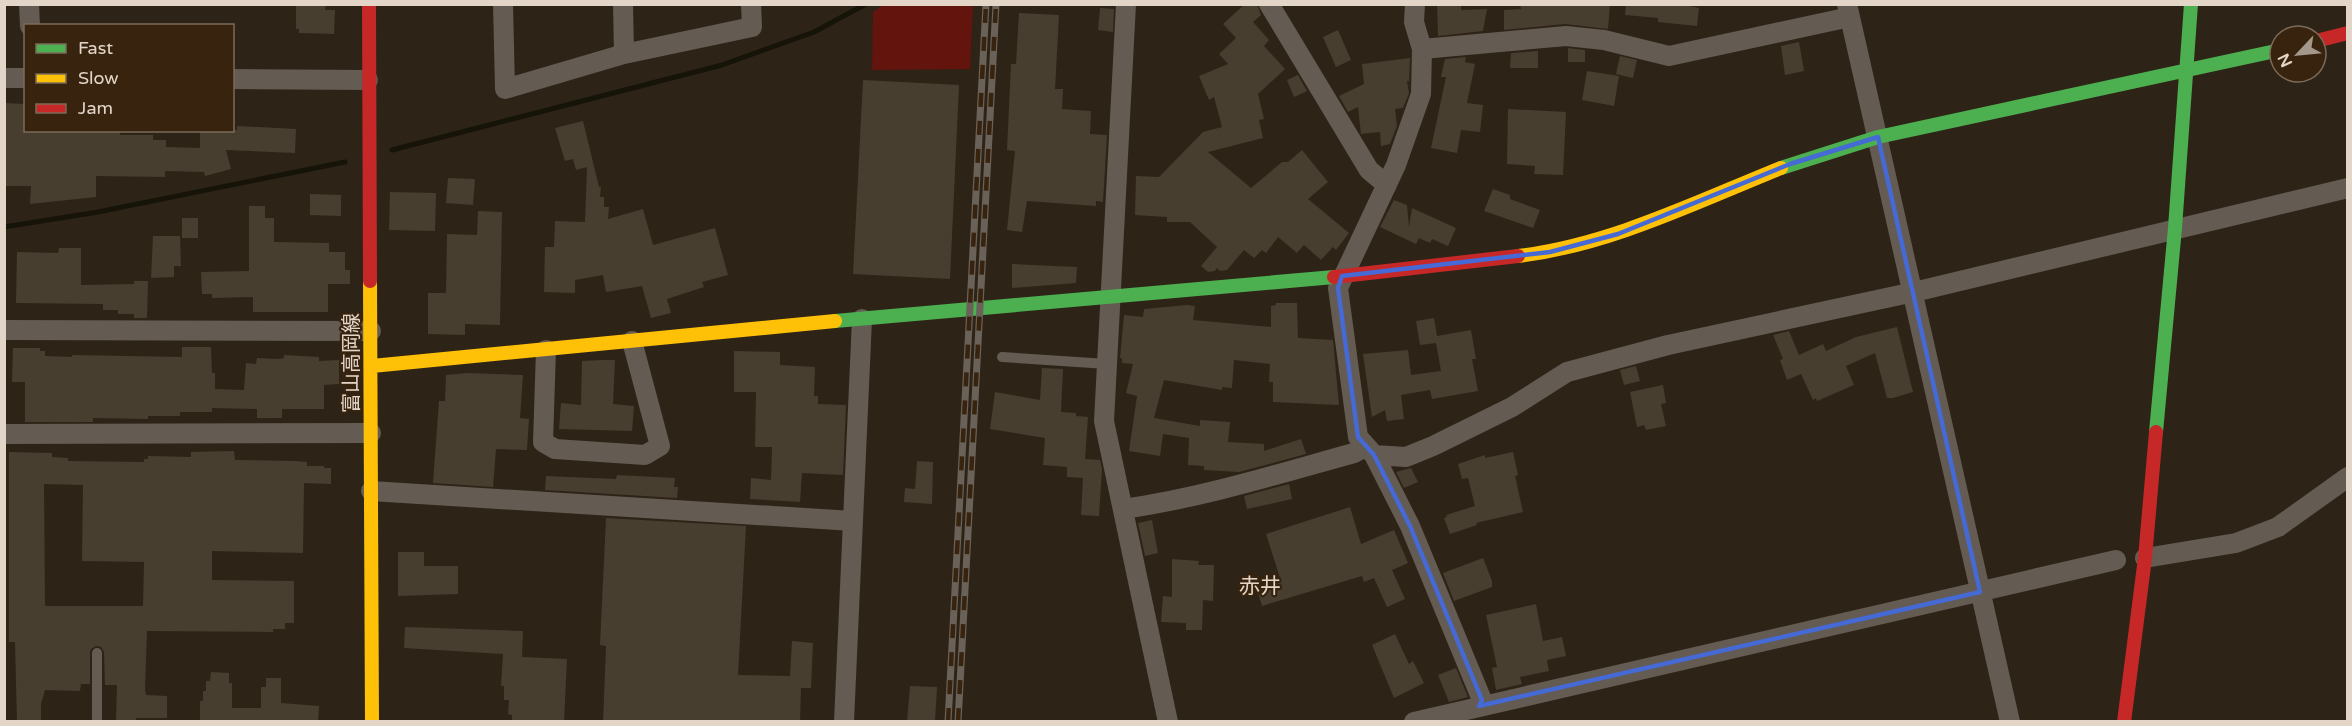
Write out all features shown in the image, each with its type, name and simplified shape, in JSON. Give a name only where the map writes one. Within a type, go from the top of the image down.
[{"type":"street","points":[[29,4],[30,24]]},
{"type":"street","name":"富山高岡線","points":[[369,4],[372,722]]},
{"type":"street","points":[[503,4],[505,89],[624,54],[752,27],[751,4]]},
{"type":"street","points":[[623,4],[624,54]]},
{"type":"street","points":[[1126,4],[1104,421],[1168,722]]},
{"type":"street","points":[[1269,4],[1369,170],[1387,185]]},
{"type":"street","points":[[1415,4],[1414,22],[1422,50],[1421,94],[1398,161],[1338,288],[1358,437],[1370,451],[1410,526],[1482,700],[1479,706]]},
{"type":"street","points":[[2124,722],[2145,558],[2175,228],[2191,4]]},
{"type":"street","points":[[1422,50],[1584,36],[1669,56],[1849,11],[2010,722]]},
{"type":"street","points":[[2328,38],[2348,33]]},
{"type":"street","points":[[372,366],[1342,276],[1550,252],[1618,234],[1790,164],[1878,137],[2268,53]]},
{"type":"street","points":[[4,78],[24,78]]},
{"type":"street","points":[[234,79],[368,80]]},
{"type":"street","points":[[1123,509],[1150,505],[1354,453],[1370,451],[1406,456],[1433,446],[1512,407],[1567,372],[1668,345],[1914,292],[2348,188]]},
{"type":"street","points":[[844,722],[862,319]]},
{"type":"street","points":[[4,330],[371,331]]},
{"type":"street","points":[[546,350],[543,442],[555,449],[645,455],[660,446],[632,341]]},
{"type":"street","points":[[4,434],[371,433]]},
{"type":"street","points":[[2145,558],[2236,543],[2278,527],[2348,477]]},
{"type":"street","points":[[371,491],[853,521]]},
{"type":"street","points":[[1414,722],[2116,560]]},
{"type":"lane","points":[[1002,357],[1107,364]]},
{"type":"lane","points":[[97,653],[97,722]]},
{"type":"highlighted area","points":[[1878,137],[1980,592],[1479,706],[1482,700],[1410,526],[1374,455],[1358,437],[1338,288],[1342,276],[1550,252],[1618,234],[1790,164]]},
{"type":"shaded area","points":[[885,4],[973,5],[970,69],[872,70],[873,12]]},
{"type":"building","points":[[296,4],[326,4],[325,10],[335,10],[334,34],[299,33],[299,29],[296,29]]},
{"type":"building","points":[[1245,4],[1257,4],[1261,15],[1253,22],[1269,40],[1264,46],[1285,69],[1258,94],[1264,119],[1259,120],[1263,138],[1208,152],[1251,188],[1282,162],[1288,162],[1302,150],[1328,182],[1308,199],[1349,233],[1336,250],[1333,247],[1321,260],[1304,245],[1297,253],[1278,237],[1266,253],[1262,250],[1254,258],[1244,250],[1227,270],[1220,271],[1217,268],[1215,271],[1208,272],[1201,266],[1217,247],[1190,222],[1167,222],[1167,217],[1135,215],[1136,176],[1159,177],[1203,132],[1222,127],[1214,97],[1209,100],[1199,76],[1228,64],[1219,54],[1236,38],[1223,24]]},
{"type":"building","points":[[1437,4],[1461,4],[1461,10],[1487,9],[1483,31],[1438,36]]},
{"type":"building","points":[[1520,4],[1610,4],[1608,29],[1565,24],[1504,30],[1504,10],[1521,9]]},
{"type":"building","points":[[1626,4],[1680,4],[1699,8],[1697,26],[1658,22],[1658,18],[1625,15]]},
{"type":"building","points":[[1100,8],[1114,9],[1113,32],[1098,30]]},
{"type":"building","points":[[1019,13],[1059,15],[1055,89],[1063,89],[1062,109],[1091,111],[1090,134],[1107,135],[1103,202],[1096,201],[1096,206],[1027,201],[1022,232],[1007,230],[1015,151],[1007,150],[1011,64],[1016,64]]},
{"type":"building","points":[[1338,30],[1351,60],[1336,67],[1323,37]]},
{"type":"building","points":[[1799,42],[1804,71],[1785,75],[1781,46]]},
{"type":"building","points":[[1568,48],[1585,50],[1585,62],[1568,62]]},
{"type":"building","points":[[1538,51],[1538,68],[1510,68],[1511,53]]},
{"type":"building","points":[[1620,56],[1637,60],[1633,78],[1616,74]]},
{"type":"building","points":[[1466,57],[1465,62],[1475,64],[1467,103],[1483,105],[1480,132],[1461,130],[1457,153],[1431,148],[1446,77],[1441,77],[1445,59]]},
{"type":"building","points":[[1410,58],[1409,81],[1407,81],[1409,93],[1403,108],[1395,109],[1397,126],[1390,144],[1381,146],[1380,132],[1361,134],[1358,107],[1348,112],[1339,96],[1364,84],[1362,64]]},
{"type":"building","points":[[1587,71],[1619,76],[1614,106],[1582,100]]},
{"type":"building","points":[[1298,75],[1307,91],[1294,97],[1287,80]]},
{"type":"building","points":[[863,80],[959,85],[950,279],[853,274]]},
{"type":"building","points":[[4,103],[24,104],[24,132],[120,132],[120,135],[153,135],[153,140],[166,140],[166,147],[200,148],[200,132],[234,132],[237,126],[296,129],[295,153],[226,150],[231,169],[205,176],[204,172],[165,171],[165,177],[96,176],[96,197],[30,204],[31,186],[4,186]]},
{"type":"building","points":[[1508,109],[1566,112],[1563,175],[1534,174],[1535,166],[1507,164]]},
{"type":"building","points":[[583,121],[599,187],[601,187],[600,197],[604,197],[604,207],[609,207],[608,219],[643,209],[653,245],[715,228],[728,275],[702,282],[704,287],[667,299],[671,313],[651,318],[642,286],[606,292],[603,275],[575,280],[575,293],[544,292],[545,247],[554,247],[555,221],[585,222],[587,167],[576,170],[573,159],[565,161],[555,128]]},
{"type":"building","points":[[448,178],[475,179],[473,205],[446,203]]},
{"type":"building","points":[[1493,189],[1510,195],[1510,199],[1540,210],[1533,228],[1484,211]]},
{"type":"building","points":[[390,192],[436,193],[435,231],[389,230]]},
{"type":"building","points":[[310,194],[341,195],[341,216],[310,215]]},
{"type":"building","points":[[1394,200],[1407,205],[1409,227],[1412,208],[1456,228],[1448,246],[1432,239],[1430,243],[1419,238],[1416,244],[1380,227]]},
{"type":"building","points":[[249,206],[265,206],[265,218],[274,218],[274,242],[329,243],[329,252],[345,252],[345,270],[350,270],[350,284],[328,284],[328,312],[253,312],[253,297],[212,298],[212,294],[202,294],[201,272],[249,271]]},
{"type":"building","points":[[478,211],[502,212],[500,325],[465,324],[465,335],[428,334],[428,293],[446,293],[447,234],[477,235]]},
{"type":"building","points":[[182,218],[198,218],[198,238],[182,238]]},
{"type":"building","points":[[153,236],[180,236],[181,266],[174,266],[174,277],[151,278]]},
{"type":"building","points":[[59,248],[81,248],[81,285],[134,284],[134,281],[148,281],[147,318],[134,318],[134,314],[118,314],[118,310],[103,310],[103,304],[16,303],[17,252],[58,253]]},
{"type":"building","points":[[1012,264],[1077,267],[1076,283],[1012,288]]},
{"type":"building","points":[[1276,303],[1297,303],[1298,338],[1333,340],[1339,405],[1273,402],[1273,382],[1269,382],[1270,364],[1234,360],[1232,388],[1222,387],[1222,390],[1164,380],[1154,418],[1200,426],[1200,420],[1230,422],[1228,442],[1264,444],[1264,451],[1301,439],[1306,454],[1239,472],[1204,470],[1204,466],[1188,465],[1189,438],[1163,434],[1160,456],[1129,451],[1137,396],[1126,393],[1133,364],[1122,363],[1122,358],[1120,358],[1124,315],[1143,317],[1144,309],[1187,305],[1195,306],[1193,320],[1271,327],[1271,306]]},
{"type":"building","points":[[1434,318],[1437,336],[1471,330],[1476,359],[1472,359],[1478,391],[1432,399],[1430,390],[1401,395],[1404,419],[1387,421],[1385,410],[1372,417],[1363,354],[1408,350],[1411,375],[1441,371],[1436,343],[1420,345],[1416,321]]},
{"type":"building","points":[[1897,327],[1913,392],[1893,398],[1887,398],[1875,353],[1846,366],[1854,385],[1817,401],[1816,398],[1813,400],[1801,374],[1787,380],[1780,360],[1783,359],[1773,335],[1789,331],[1799,355],[1823,344],[1826,351],[1856,337]]},
{"type":"building","points":[[182,347],[211,347],[215,389],[244,390],[246,363],[256,364],[257,358],[278,359],[284,358],[284,355],[319,357],[319,361],[339,360],[339,384],[324,385],[324,409],[282,409],[282,418],[257,418],[257,409],[212,408],[212,412],[180,412],[180,416],[148,416],[148,419],[93,418],[93,422],[25,422],[25,382],[12,382],[13,348],[40,348],[40,351],[45,351],[45,356],[182,357]]},
{"type":"building","points":[[734,351],[780,352],[780,365],[815,367],[814,396],[818,396],[818,404],[846,405],[843,475],[802,473],[800,502],[750,499],[751,478],[771,480],[772,447],[755,447],[756,392],[734,392]]},
{"type":"building","points":[[615,360],[613,404],[634,406],[632,431],[559,429],[561,403],[581,405],[582,361]]},
{"type":"building","points":[[1636,366],[1640,381],[1624,385],[1620,370]]},
{"type":"building","points":[[1042,368],[1063,369],[1061,412],[1088,417],[1085,459],[1100,460],[1102,469],[1099,516],[1081,515],[1083,478],[1067,477],[1067,467],[1043,465],[1045,438],[990,429],[995,392],[1040,400]]},
{"type":"building","points":[[468,373],[523,375],[520,418],[529,419],[527,450],[496,449],[493,487],[433,483],[439,401],[445,401],[446,375]]},
{"type":"building","points":[[1663,385],[1666,403],[1661,404],[1666,426],[1646,430],[1644,425],[1637,427],[1630,392]]},
{"type":"building","points":[[234,451],[235,460],[307,462],[307,466],[331,468],[331,484],[304,483],[303,553],[212,551],[212,580],[294,581],[294,623],[285,623],[285,629],[273,629],[273,632],[147,631],[146,695],[167,696],[167,718],[136,718],[136,722],[116,722],[117,685],[105,685],[104,652],[101,647],[96,646],[90,652],[90,684],[81,684],[80,691],[45,690],[41,704],[41,722],[17,722],[15,642],[9,642],[9,452],[52,453],[52,457],[68,458],[68,461],[144,462],[148,456],[191,457],[191,452]],"holes":[[[44,484],[83,485],[82,561],[144,562],[143,606],[45,606]]]},
{"type":"building","points":[[1513,452],[1518,475],[1515,476],[1523,512],[1476,523],[1477,525],[1450,534],[1444,518],[1447,517],[1446,515],[1475,506],[1468,478],[1462,479],[1458,464],[1485,455],[1485,458]]},
{"type":"building","points":[[917,461],[933,462],[932,504],[904,502],[905,488],[915,489]]},
{"type":"building","points":[[1411,468],[1418,482],[1404,488],[1396,472]]},
{"type":"building","points":[[617,475],[675,478],[674,487],[678,487],[677,498],[545,490],[546,476],[616,479]]},
{"type":"building","points":[[1289,484],[1292,499],[1247,509],[1244,496]]},
{"type":"building","points":[[1350,507],[1361,544],[1394,530],[1408,563],[1392,570],[1405,599],[1387,607],[1374,578],[1364,582],[1362,576],[1262,606],[1257,589],[1281,581],[1266,534]]},
{"type":"building","points":[[606,518],[746,526],[738,675],[790,676],[792,641],[813,643],[811,688],[801,688],[800,722],[603,722],[606,646],[600,645]]},
{"type":"building","points":[[1152,520],[1158,553],[1145,556],[1138,523]]},
{"type":"building","points":[[398,552],[424,552],[424,566],[458,566],[458,594],[398,596]]},
{"type":"building","points":[[1483,558],[1492,587],[1454,601],[1443,573]]},
{"type":"building","points":[[1172,559],[1199,561],[1198,565],[1214,565],[1213,601],[1203,600],[1202,630],[1186,630],[1186,623],[1161,622],[1163,596],[1172,597]]},
{"type":"building","points":[[1536,604],[1543,641],[1562,637],[1566,656],[1547,660],[1549,671],[1520,677],[1522,684],[1496,690],[1492,668],[1497,667],[1486,615]]},
{"type":"building","points":[[405,627],[523,631],[522,657],[567,659],[564,722],[512,722],[512,715],[508,714],[509,700],[504,700],[504,686],[501,686],[503,654],[404,648]]},
{"type":"building","points":[[1395,634],[1409,664],[1413,661],[1424,683],[1394,698],[1372,645]]},
{"type":"building","points":[[1456,668],[1468,697],[1449,702],[1438,675]]},
{"type":"building","points":[[211,672],[229,673],[229,683],[232,683],[232,708],[261,708],[261,687],[266,687],[266,678],[281,678],[281,703],[319,706],[318,722],[200,721],[200,701],[203,701],[203,691],[206,691],[206,681],[210,681]]},
{"type":"building","points":[[910,686],[937,687],[935,722],[907,722]]},
{"type":"waterway","points":[[392,150],[722,65],[814,32],[866,4]]},
{"type":"waterway","points":[[4,227],[98,212],[345,162]]},
{"type":"railway","points":[[948,722],[986,4]]},
{"type":"railway","points":[[958,722],[996,4]]},
{"type":"traffic: fast","points":[[2156,432],[2175,228],[2191,4]]},
{"type":"traffic: fast","points":[[1781,168],[1878,137],[2268,53]]},
{"type":"traffic: fast","points":[[835,321],[1334,277]]},
{"type":"traffic: slow","points":[[1518,256],[1586,242],[1652,221],[1781,168]]},
{"type":"traffic: slow","points":[[370,281],[372,722]]},
{"type":"traffic: slow","points":[[372,366],[835,321]]},
{"type":"traffic: jam","points":[[369,4],[370,281]]},
{"type":"traffic: jam","points":[[2328,38],[2348,33]]},
{"type":"traffic: jam","points":[[1334,277],[1518,256]]},
{"type":"traffic: jam","points":[[2124,722],[2145,558],[2156,432]]},
{"type":"district","name":"赤井","points":[[1260,586]]}]
